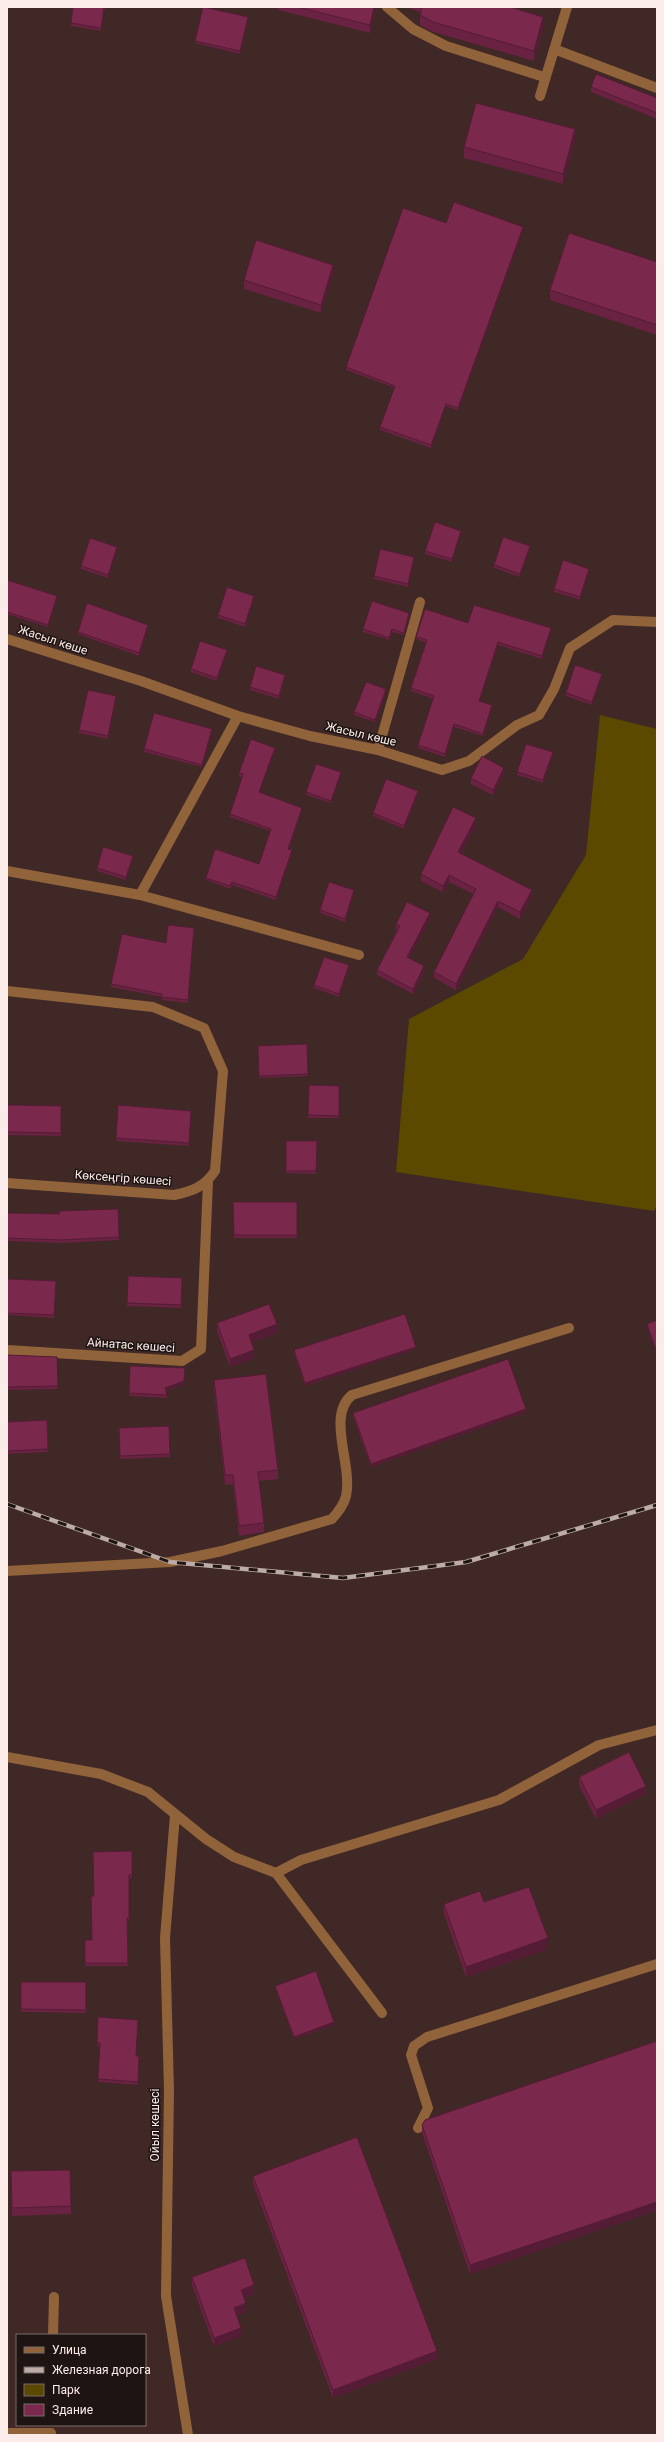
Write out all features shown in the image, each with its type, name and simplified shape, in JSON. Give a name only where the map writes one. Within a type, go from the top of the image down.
[{"type":"street","points":[[387,7],[413,29],[446,46],[544,77]]},
{"type":"street","points":[[540,96],[544,77],[568,7]]},
{"type":"street","points":[[554,49],[657,88]]},
{"type":"street","points":[[378,750],[420,602]]},
{"type":"street","name":"Жасыл көше","points":[[7,639],[141,681],[238,716],[310,736],[378,750],[442,770],[469,761],[517,725],[539,715],[554,689],[570,648],[613,620],[657,622]]},
{"type":"street","points":[[140,895],[238,716]]},
{"type":"street","points":[[7,871],[140,895],[359,955]]},
{"type":"street","points":[[7,990],[153,1007],[204,1028],[223,1071],[217,1157],[215,1171],[208,1181]]},
{"type":"street","name":"Көксеңгір көшесі","points":[[7,1183],[174,1194],[196,1190],[208,1181]]},
{"type":"street","name":"Айнатас көшесі","points":[[7,1350],[182,1361],[201,1349],[208,1181]]},
{"type":"street","points":[[7,1571],[170,1562],[222,1551],[332,1519],[341,1508],[346,1496],[347,1477],[340,1412],[344,1401],[352,1395],[569,1328]]},
{"type":"street","points":[[276,1873],[302,1860],[499,1800],[599,1745],[657,1730]]},
{"type":"street","points":[[7,1757],[102,1774],[148,1792],[206,1839],[234,1857],[276,1873],[382,2013]]},
{"type":"street","name":"Ойыл көшесі","points":[[175,1815],[165,1938],[169,2090],[166,2296],[188,2435]]},
{"type":"street","points":[[418,2128],[428,2108],[411,2055],[414,2046],[427,2037],[657,1964]]},
{"type":"street","points":[[54,2297],[54,2334]]},
{"type":"street","points":[[7,2433],[51,2431]]},
{"type":"green space","points":[[600,715],[657,729],[657,1205],[654,1211],[396,1172],[409,1019],[523,959],[586,855]]},
{"type":"building","points":[[73,7],[104,7],[101,28],[71,23]]},
{"type":"building","points":[[203,7],[248,17],[240,51],[195,41]]},
{"type":"building","points":[[298,7],[374,7],[370,25]]},
{"type":"building","points":[[422,7],[510,7],[543,17],[534,51],[433,22],[420,15]]},
{"type":"building","points":[[596,74],[657,98],[657,113],[591,87]]},
{"type":"building","points":[[476,103],[575,129],[563,174],[464,147]]},
{"type":"building","points":[[454,202],[523,227],[458,408],[446,404],[431,445],[380,427],[395,386],[346,367],[403,208],[446,223]]},
{"type":"building","points":[[569,233],[657,262],[657,325],[550,290]]},
{"type":"building","points":[[256,240],[333,265],[321,305],[244,280]]},
{"type":"building","points":[[435,522],[461,531],[452,559],[425,551]]},
{"type":"building","points":[[503,537],[530,546],[520,574],[494,565]]},
{"type":"building","points":[[90,538],[117,547],[108,575],[81,566]]},
{"type":"building","points":[[380,549],[414,557],[408,584],[374,576]]},
{"type":"building","points":[[563,560],[589,569],[580,597],[554,589]]},
{"type":"building","points":[[7,580],[57,596],[48,625],[7,612]]},
{"type":"building","points":[[227,587],[254,596],[245,624],[218,615]]},
{"type":"building","points":[[372,601],[409,613],[404,633],[392,629],[389,638],[363,629]]},
{"type":"building","points":[[87,603],[148,625],[139,653],[78,632]]},
{"type":"building","points":[[474,605],[551,628],[542,656],[498,642],[479,701],[492,705],[483,734],[454,724],[445,754],[418,745],[434,696],[411,688],[427,640],[416,637],[425,609],[468,623]]},
{"type":"building","points":[[200,641],[227,650],[217,678],[191,669]]},
{"type":"building","points":[[575,665],[602,674],[592,702],[566,693]]},
{"type":"building","points":[[256,666],[285,675],[279,696],[250,687]]},
{"type":"building","points":[[366,682],[386,689],[375,720],[354,712]]},
{"type":"building","points":[[88,690],[116,696],[108,736],[79,730]]},
{"type":"building","points":[[154,713],[212,729],[202,765],[144,749]]},
{"type":"building","points":[[251,739],[275,748],[259,792],[302,808],[288,849],[292,850],[276,897],[232,882],[230,886],[206,878],[215,849],[259,864],[271,829],[230,814],[243,774],[239,773]]},
{"type":"building","points":[[526,744],[553,752],[543,780],[517,772]]},
{"type":"building","points":[[482,756],[504,768],[493,790],[471,778]]},
{"type":"building","points":[[316,764],[341,772],[331,801],[306,792]]},
{"type":"building","points":[[386,779],[418,791],[404,826],[373,813]]},
{"type":"building","points":[[453,807],[476,818],[458,852],[532,890],[520,912],[498,901],[456,984],[434,972],[476,889],[449,875],[443,886],[421,874]]},
{"type":"building","points":[[103,847],[133,856],[126,877],[97,868]]},
{"type":"building","points":[[329,882],[354,890],[345,919],[320,910]]},
{"type":"building","points":[[407,902],[430,913],[407,957],[424,966],[413,989],[377,970],[400,926],[396,924]]},
{"type":"building","points":[[168,925],[194,928],[188,1000],[162,997],[162,994],[111,984],[122,934],[166,943]]},
{"type":"building","points":[[324,957],[349,965],[339,994],[314,985]]},
{"type":"building","points":[[307,1044],[308,1074],[259,1076],[258,1046]]},
{"type":"building","points":[[309,1085],[339,1086],[339,1116],[308,1115]]},
{"type":"building","points":[[7,1105],[61,1106],[61,1133],[7,1132]]},
{"type":"building","points":[[118,1105],[191,1111],[189,1143],[116,1138]]},
{"type":"building","points":[[286,1141],[317,1141],[316,1171],[286,1171]]},
{"type":"building","points":[[233,1202],[297,1202],[297,1235],[234,1235]]},
{"type":"building","points":[[118,1209],[119,1237],[61,1240],[7,1238],[7,1213],[60,1214],[59,1211]]},
{"type":"building","points":[[128,1276],[182,1278],[181,1305],[127,1303]]},
{"type":"building","points":[[7,1279],[56,1281],[54,1315],[7,1313]]},
{"type":"building","points":[[269,1304],[277,1324],[249,1335],[254,1350],[230,1359],[217,1323]]},
{"type":"building","points":[[405,1314],[416,1347],[305,1383],[294,1350]]},
{"type":"building","points":[[657,1320],[657,1352],[647,1324]]},
{"type":"building","points":[[7,1355],[57,1357],[58,1386],[7,1387]]},
{"type":"building","points":[[508,1359],[526,1409],[371,1464],[353,1413]]},
{"type":"building","points":[[130,1366],[185,1368],[184,1381],[165,1388],[167,1395],[129,1393]]},
{"type":"building","points":[[266,1374],[278,1470],[258,1472],[264,1523],[239,1526],[233,1475],[225,1475],[214,1380]]},
{"type":"building","points":[[47,1420],[48,1449],[7,1451],[7,1422]]},
{"type":"building","points":[[169,1426],[170,1454],[120,1456],[119,1428]]},
{"type":"building","points":[[629,1752],[646,1786],[596,1810],[579,1777]]},
{"type":"building","points":[[132,1851],[132,1875],[129,1875],[129,1918],[127,1918],[128,1963],[85,1963],[85,1940],[92,1940],[91,1896],[94,1896],[93,1852]]},
{"type":"building","points":[[529,1887],[548,1938],[466,1967],[444,1904],[480,1891],[484,1902]]},
{"type":"building","points":[[316,1971],[334,2022],[294,2037],[275,1986]]},
{"type":"building","points":[[21,1982],[86,1982],[86,2010],[21,2009]]},
{"type":"building","points":[[98,2017],[138,2020],[136,2056],[139,2056],[138,2082],[98,2079],[100,2043],[97,2043]]},
{"type":"building","points":[[657,2041],[657,2202],[470,2265],[422,2125],[425,2120]]},
{"type":"building","points":[[357,2137],[437,2351],[333,2390],[253,2176]]},
{"type":"building","points":[[70,2170],[71,2206],[12,2208],[11,2171]]},
{"type":"building","points":[[245,2258],[254,2285],[241,2290],[246,2303],[234,2308],[241,2328],[214,2338],[192,2277]]},
{"type":"railway","points":[[7,1504],[170,1562],[343,1578],[466,1562],[657,1505]]}]
